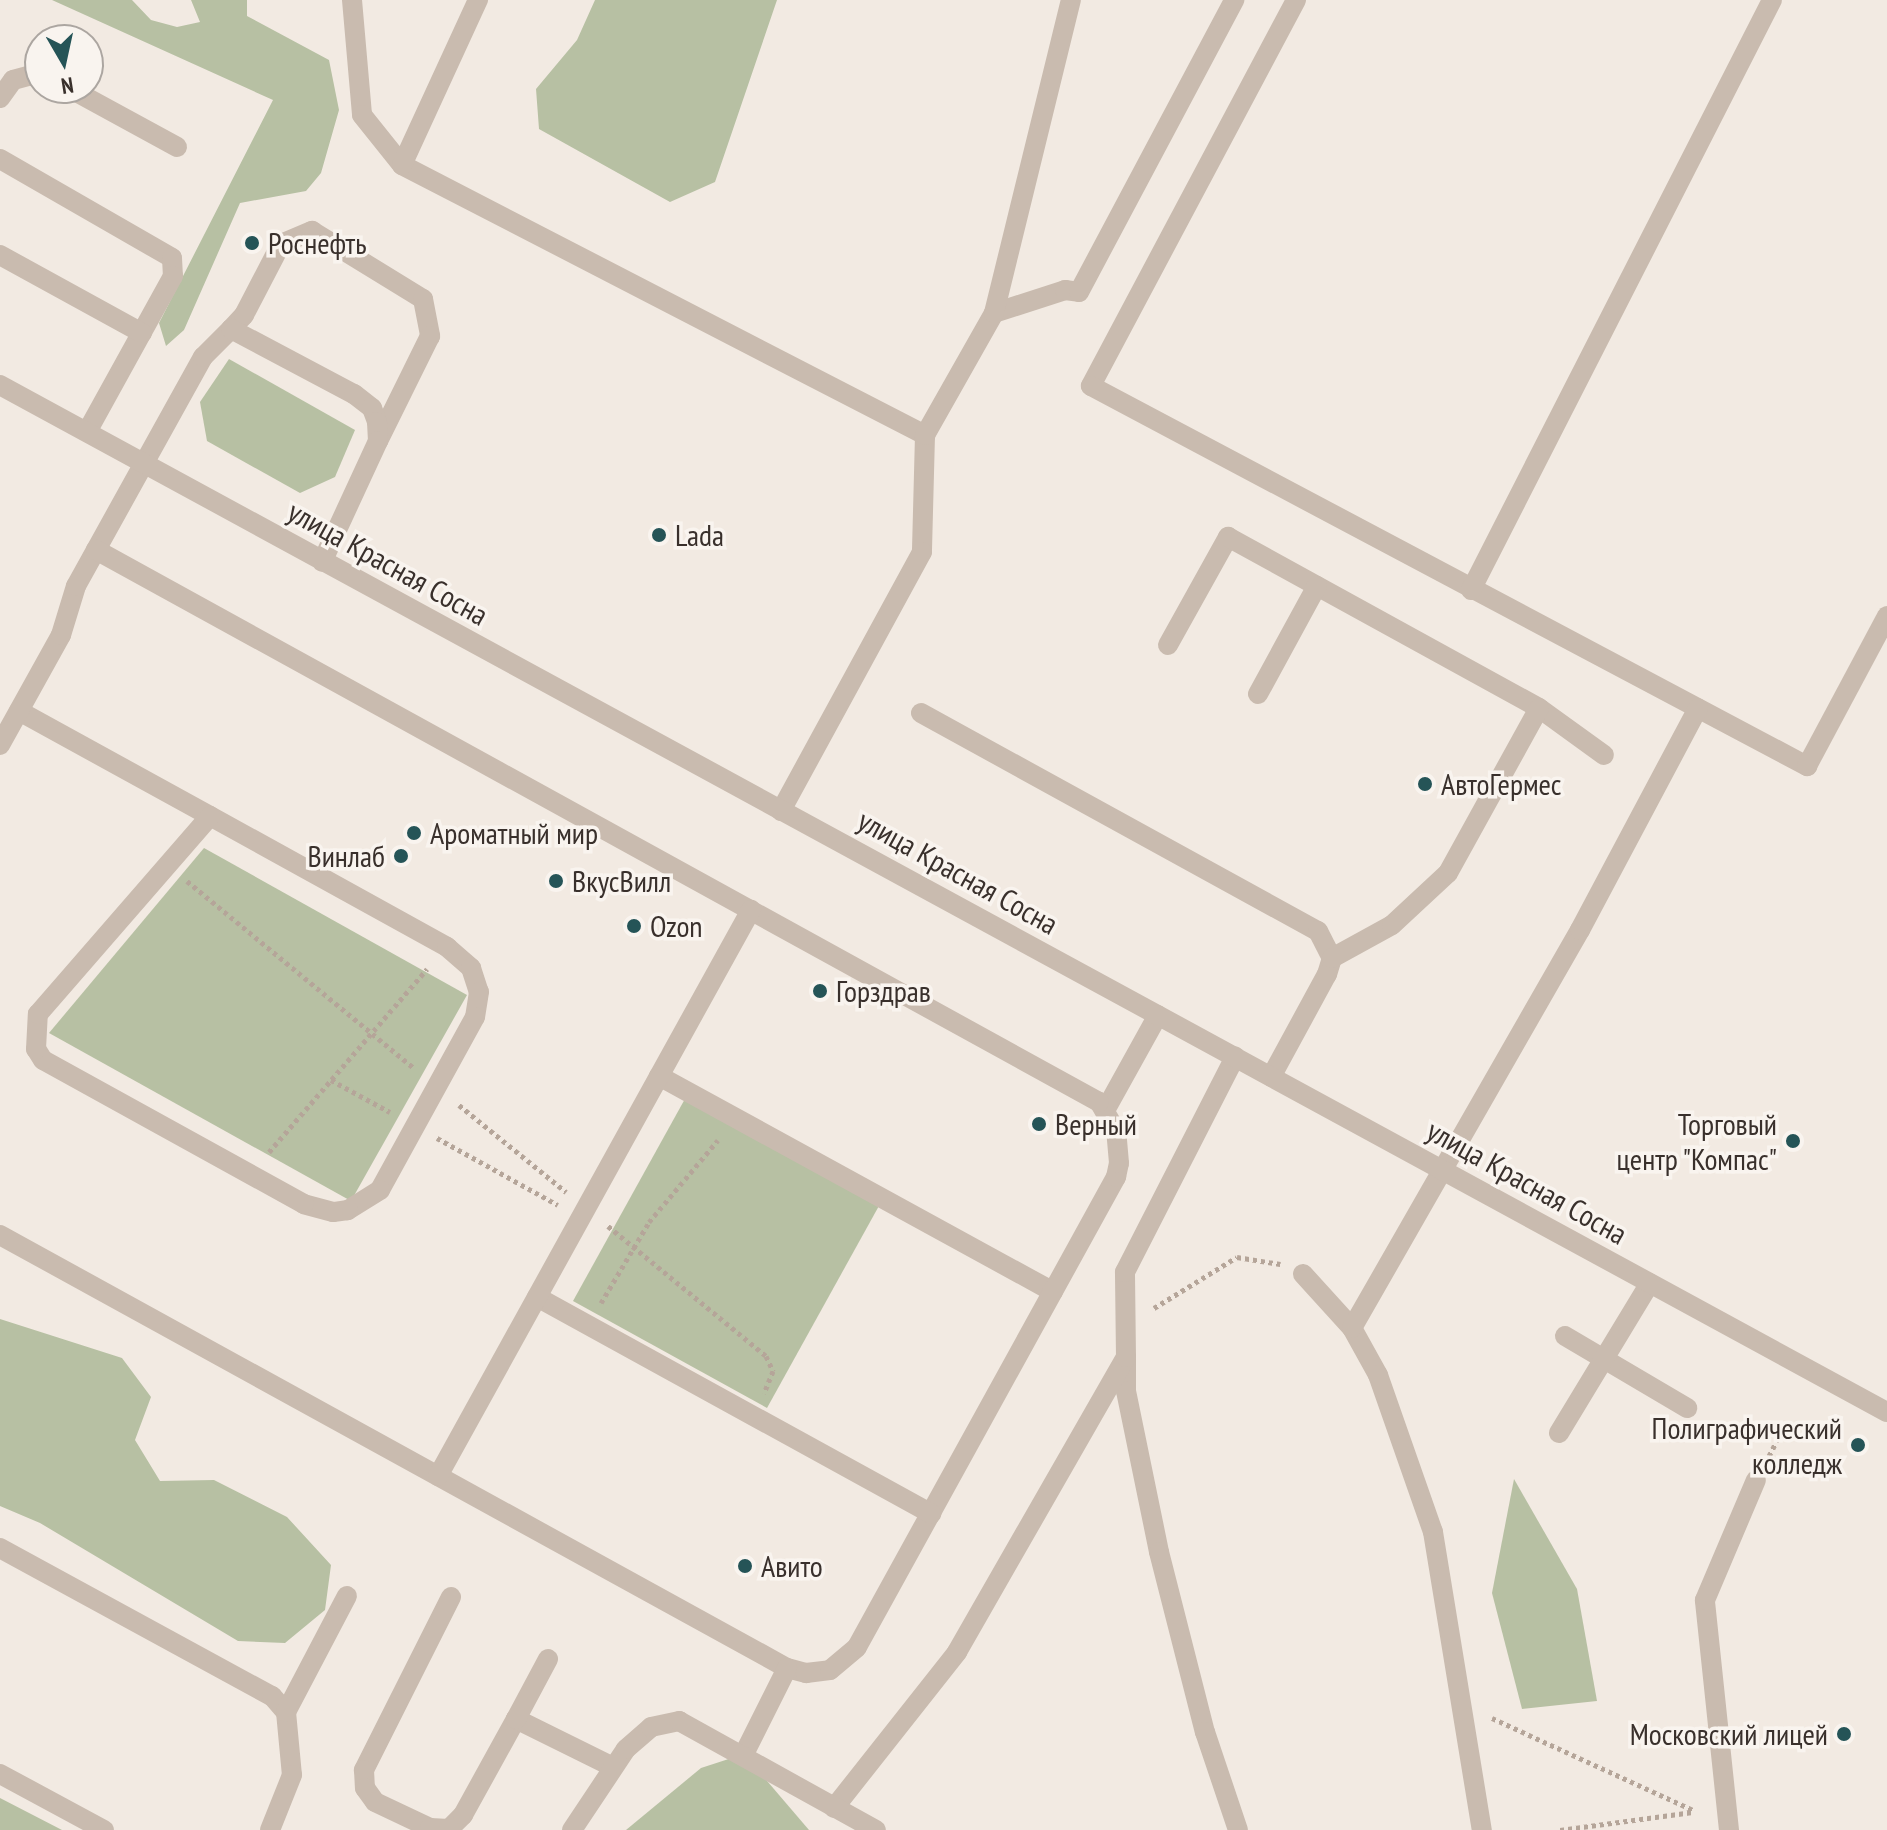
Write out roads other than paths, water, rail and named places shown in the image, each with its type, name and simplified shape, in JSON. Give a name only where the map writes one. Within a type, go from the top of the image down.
[{"type":"street","points":[[352,0],[362,115],[402,165],[925,435]]},
{"type":"street","points":[[402,165],[478,0]]},
{"type":"street","points":[[781,811],[922,552],[925,435],[994,313],[1071,0]]},
{"type":"street","points":[[994,313],[1065,290],[1079,292],[1234,0]]},
{"type":"street","points":[[1296,0],[1091,386],[1807,766],[1887,616]]},
{"type":"street","points":[[1471,590],[1772,0]]},
{"type":"street","points":[[0,98],[13,80],[24,77]]},
{"type":"street","points":[[98,104],[177,147]]},
{"type":"street","points":[[0,159],[172,258],[173,276],[87,432]]},
{"type":"street","points":[[0,745],[61,635],[72,596],[96,550],[203,357],[244,315],[281,244],[312,231],[423,299],[430,336],[322,562]]},
{"type":"street","points":[[0,255],[142,333]]},
{"type":"street","points":[[231,329],[354,394],[372,408],[378,441]]},
{"type":"street","name":"улица Красная Сосна","points":[[0,385],[1887,1412]]},
{"type":"street","points":[[1168,645],[1228,537],[1539,708],[1604,755]]},
{"type":"street","points":[[0,1235],[787,1668],[806,1673],[843,1662],[857,1647],[1116,1177],[1119,1147],[1107,1107],[96,550]]},
{"type":"street","points":[[1258,694],[1317,586]]},
{"type":"street","points":[[1271,1077],[1332,958],[1392,925],[1448,873],[1539,708]]},
{"type":"street","points":[[1352,1328],[1444,1170],[1698,708]]},
{"type":"street","points":[[19,711],[210,816],[447,947],[471,968],[479,1005],[438,1087],[380,1190],[348,1210],[319,1210],[250,1174],[43,1060],[33,1040],[34,1023],[44,1006],[210,816]]},
{"type":"street","points":[[921,713],[1318,931],[1332,958]]},
{"type":"street","points":[[438,1476],[751,910]]},
{"type":"street","points":[[1107,1107],[1158,1015]]},
{"type":"street","points":[[1235,1057],[1197,1121],[1125,1272],[1125,1328],[1126,1391],[1159,1552],[1205,1732],[1238,1830]]},
{"type":"street","points":[[659,1076],[1053,1292]]},
{"type":"street","points":[[1303,1274],[1352,1328],[1378,1375],[1433,1532],[1482,1830]]},
{"type":"street","points":[[1559,1433],[1650,1283]]},
{"type":"street","points":[[537,1297],[931,1514]]},
{"type":"street","points":[[1565,1336],[1687,1408]]},
{"type":"street","points":[[834,1808],[957,1652],[1126,1357]]},
{"type":"street","points":[[1728,1820],[1705,1600],[1756,1480]]},
{"type":"street","points":[[0,1548],[272,1696],[286,1712]]},
{"type":"street","points":[[270,1830],[292,1775],[286,1712],[347,1596]]},
{"type":"street","points":[[451,1597],[364,1770],[365,1788],[375,1802],[430,1828],[449,1829],[463,1815],[548,1659]]},
{"type":"street","points":[[744,1754],[787,1668]]},
{"type":"street","points":[[516,1719],[611,1766]]},
{"type":"street","points":[[572,1830],[611,1766],[651,1727],[679,1721],[744,1754],[876,1830]]},
{"type":"street","points":[[0,1774],[104,1830]]},
{"type":"place","name":"Роснефть","points":[[252,243]]},
{"type":"place","name":"Lada","points":[[659,535]]},
{"type":"place","name":"АвтоГермес","points":[[1425,784]]},
{"type":"place","name":"Ароматный мир","points":[[414,833]]},
{"type":"place","name":"Винлаб","points":[[401,856]]},
{"type":"place","name":"ВкусВилл","points":[[556,881]]},
{"type":"place","name":"Ozon","points":[[634,926]]},
{"type":"place","name":"Горздрав","points":[[820,991]]},
{"type":"place","name":"Верный","points":[[1039,1124]]},
{"type":"place","name":"Торговый центр \"Компас\"","points":[[1793,1141]]},
{"type":"place","name":"Полиграфический колледж","points":[[1858,1445]]},
{"type":"place","name":"Авито","points":[[745,1566]]},
{"type":"place","name":"Московский лицей","points":[[1844,1734]]}]
